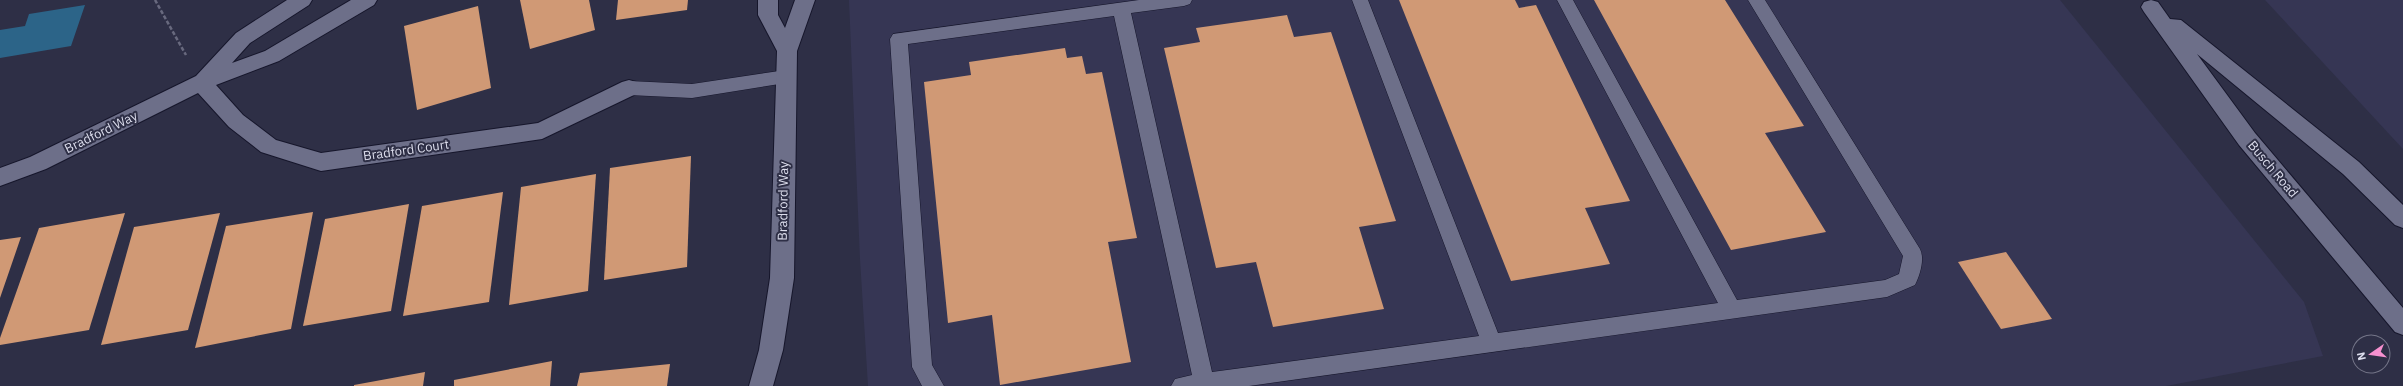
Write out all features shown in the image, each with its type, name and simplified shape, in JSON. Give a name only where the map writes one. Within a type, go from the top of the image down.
[{"type":"street","name":"Bradford Way","points":[[201,82],[243,38],[302,0]]},
{"type":"street","name":"Bradford Way","points":[[0,177],[38,163],[201,82],[272,56],[367,0]]},
{"type":"street","points":[[768,0],[768,15],[787,51]]},
{"type":"street","name":"Bradford Way","points":[[761,386],[771,350],[782,278],[787,51],[805,0]]},
{"type":"street","name":"Busch Road","points":[[2148,4],[2351,168],[2403,219]]},
{"type":"street","name":"Busch Road","points":[[2148,4],[2247,139],[2403,325]]},
{"type":"street","name":"Bradford Court","points":[[201,82],[236,121],[268,146],[321,162],[542,131],[629,88]]},
{"type":"street","name":"Bradford Way","points":[[771,350],[772,386]]},
{"type":"lane","points":[[933,386],[922,366],[899,38],[1091,6],[1121,9],[1184,0]]},
{"type":"lane","points":[[1360,0],[1492,343]]},
{"type":"lane","points":[[1565,0],[1732,310]]},
{"type":"lane","points":[[1182,386],[1887,288],[1908,279],[1914,255],[1756,0]]},
{"type":"lane","points":[[1121,9],[1204,383]]},
{"type":"lane","points":[[629,88],[692,91],[786,77]]},
{"type":"path","points":[[155,0],[201,82]]},
{"type":"shaded area","points":[[849,0],[2060,0],[2304,302],[2323,356],[2166,386],[868,386],[860,259]]},
{"type":"shaded area","points":[[2265,0],[2403,0],[2403,149]]},
{"type":"shaded area","points":[[85,5],[71,46],[0,58],[0,30],[25,26],[29,14]]},
{"type":"building","points":[[520,0],[589,0],[595,30],[530,49]]},
{"type":"building","points":[[618,0],[688,0],[687,10],[616,20]]},
{"type":"building","points":[[1399,0],[1515,0],[1519,8],[1536,5],[1630,201],[1585,208],[1610,264],[1511,281]]},
{"type":"building","points":[[1594,0],[1725,0],[1804,126],[1765,133],[1826,232],[1731,250]]},
{"type":"building","points":[[478,6],[491,88],[417,110],[404,26]]},
{"type":"building","points":[[1287,15],[1294,37],[1331,32],[1396,221],[1359,227],[1384,309],[1273,327],[1256,262],[1216,268],[1164,48],[1200,42],[1196,28]]},
{"type":"building","points":[[1065,48],[1067,58],[1082,56],[1086,74],[1102,72],[1137,238],[1108,242],[1131,362],[1000,385],[992,315],[948,323],[924,82],[971,75],[969,62]]},
{"type":"building","points":[[691,156],[687,267],[604,280],[610,168]]},
{"type":"building","points":[[596,174],[588,291],[509,305],[521,187]]},
{"type":"building","points":[[503,192],[489,302],[403,316],[422,206]]},
{"type":"building","points":[[409,204],[391,311],[303,326],[325,219]]},
{"type":"building","points":[[313,212],[291,329],[195,348],[226,226]]},
{"type":"building","points":[[125,213],[89,330],[0,345],[0,338],[39,228]]},
{"type":"building","points":[[220,213],[188,330],[101,345],[134,227]]},
{"type":"building","points":[[21,237],[0,298],[0,240]]},
{"type":"building","points":[[2006,252],[2052,319],[2001,329],[1958,262]]},
{"type":"building","points":[[552,361],[550,386],[454,386],[454,380]]},
{"type":"building","points":[[670,364],[667,386],[577,386],[580,373]]},
{"type":"building","points":[[425,372],[423,386],[354,386],[354,385]]}]
